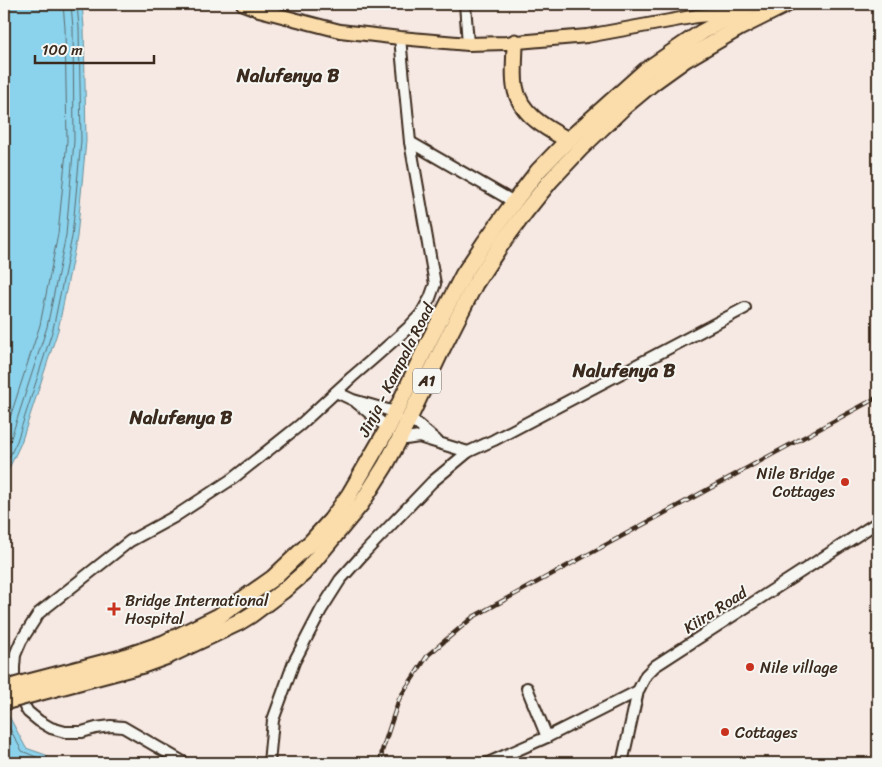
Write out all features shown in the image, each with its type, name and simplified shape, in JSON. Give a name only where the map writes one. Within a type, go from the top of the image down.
[{"type":"highway","name":"Jinja - Kampala Road","points":[[23,689],[164,643],[219,616],[273,578],[311,542],[350,495],[388,428],[429,341],[463,276],[485,242],[538,171],[568,140],[646,70],[702,32],[754,4]]},
{"type":"highway","name":"Jinja - Kampala Road","points":[[23,689],[143,666],[168,656],[251,615],[304,573],[361,504],[385,466],[475,284],[505,239],[550,181],[592,137],[654,82],[686,59],[787,4]]},
{"type":"highway","points":[[515,42],[515,86],[518,99],[530,116],[547,129],[568,140]]},
{"type":"highway","name":"A1","points":[[4,689],[23,689]]},
{"type":"highway","name":"A1","points":[[4,702],[23,689]]},
{"type":"main road","points":[[243,4],[340,31],[468,44],[587,36],[698,16],[735,13]]},
{"type":"street","points":[[466,4],[468,44]]},
{"type":"street","points":[[185,763],[123,727],[111,726],[82,732],[65,732],[50,728],[28,712],[23,689],[14,667],[15,655],[21,641],[39,613],[130,541],[174,517],[232,479],[300,425],[352,376],[408,328],[421,314],[435,284],[410,142],[400,38]]},
{"type":"street","points":[[410,142],[514,202]]},
{"type":"street","points":[[269,763],[273,720],[294,662],[321,610],[340,580],[432,482],[468,452],[745,308]]},
{"type":"street","points":[[336,392],[353,400],[395,412]]},
{"type":"street","points":[[353,400],[388,428]]},
{"type":"street","points":[[410,418],[443,445]]},
{"type":"street","points":[[399,440],[419,437],[468,452]]},
{"type":"street","name":"Kiira Road","points":[[622,763],[638,692],[646,675],[656,666],[878,522]]},
{"type":"street","points":[[527,688],[547,737]]},
{"type":"street","points":[[488,763],[547,737],[638,692]]},
{"type":"water","points":[[4,4],[82,4],[86,141],[77,237],[58,330],[21,443],[4,479]]},
{"type":"water","points":[[4,715],[10,718],[26,748],[46,755],[50,763],[4,763]]},
{"type":"railway","points":[[381,763],[382,751],[399,699],[428,655],[473,617],[878,397]]},
{"type":"place","name":"Nile Bridge Cottages","points":[[845,482]]},
{"type":"place","name":"Bridge International Hospital","points":[[114,609]]},
{"type":"place","name":"Nile village","points":[[750,667]]},
{"type":"place","name":"Cottages","points":[[725,732]]},
{"type":"district","name":"Nalufenya B","points":[[288,75]]},
{"type":"district","name":"Nalufenya B","points":[[624,370]]},
{"type":"district","name":"Nalufenya B","points":[[181,417]]}]
